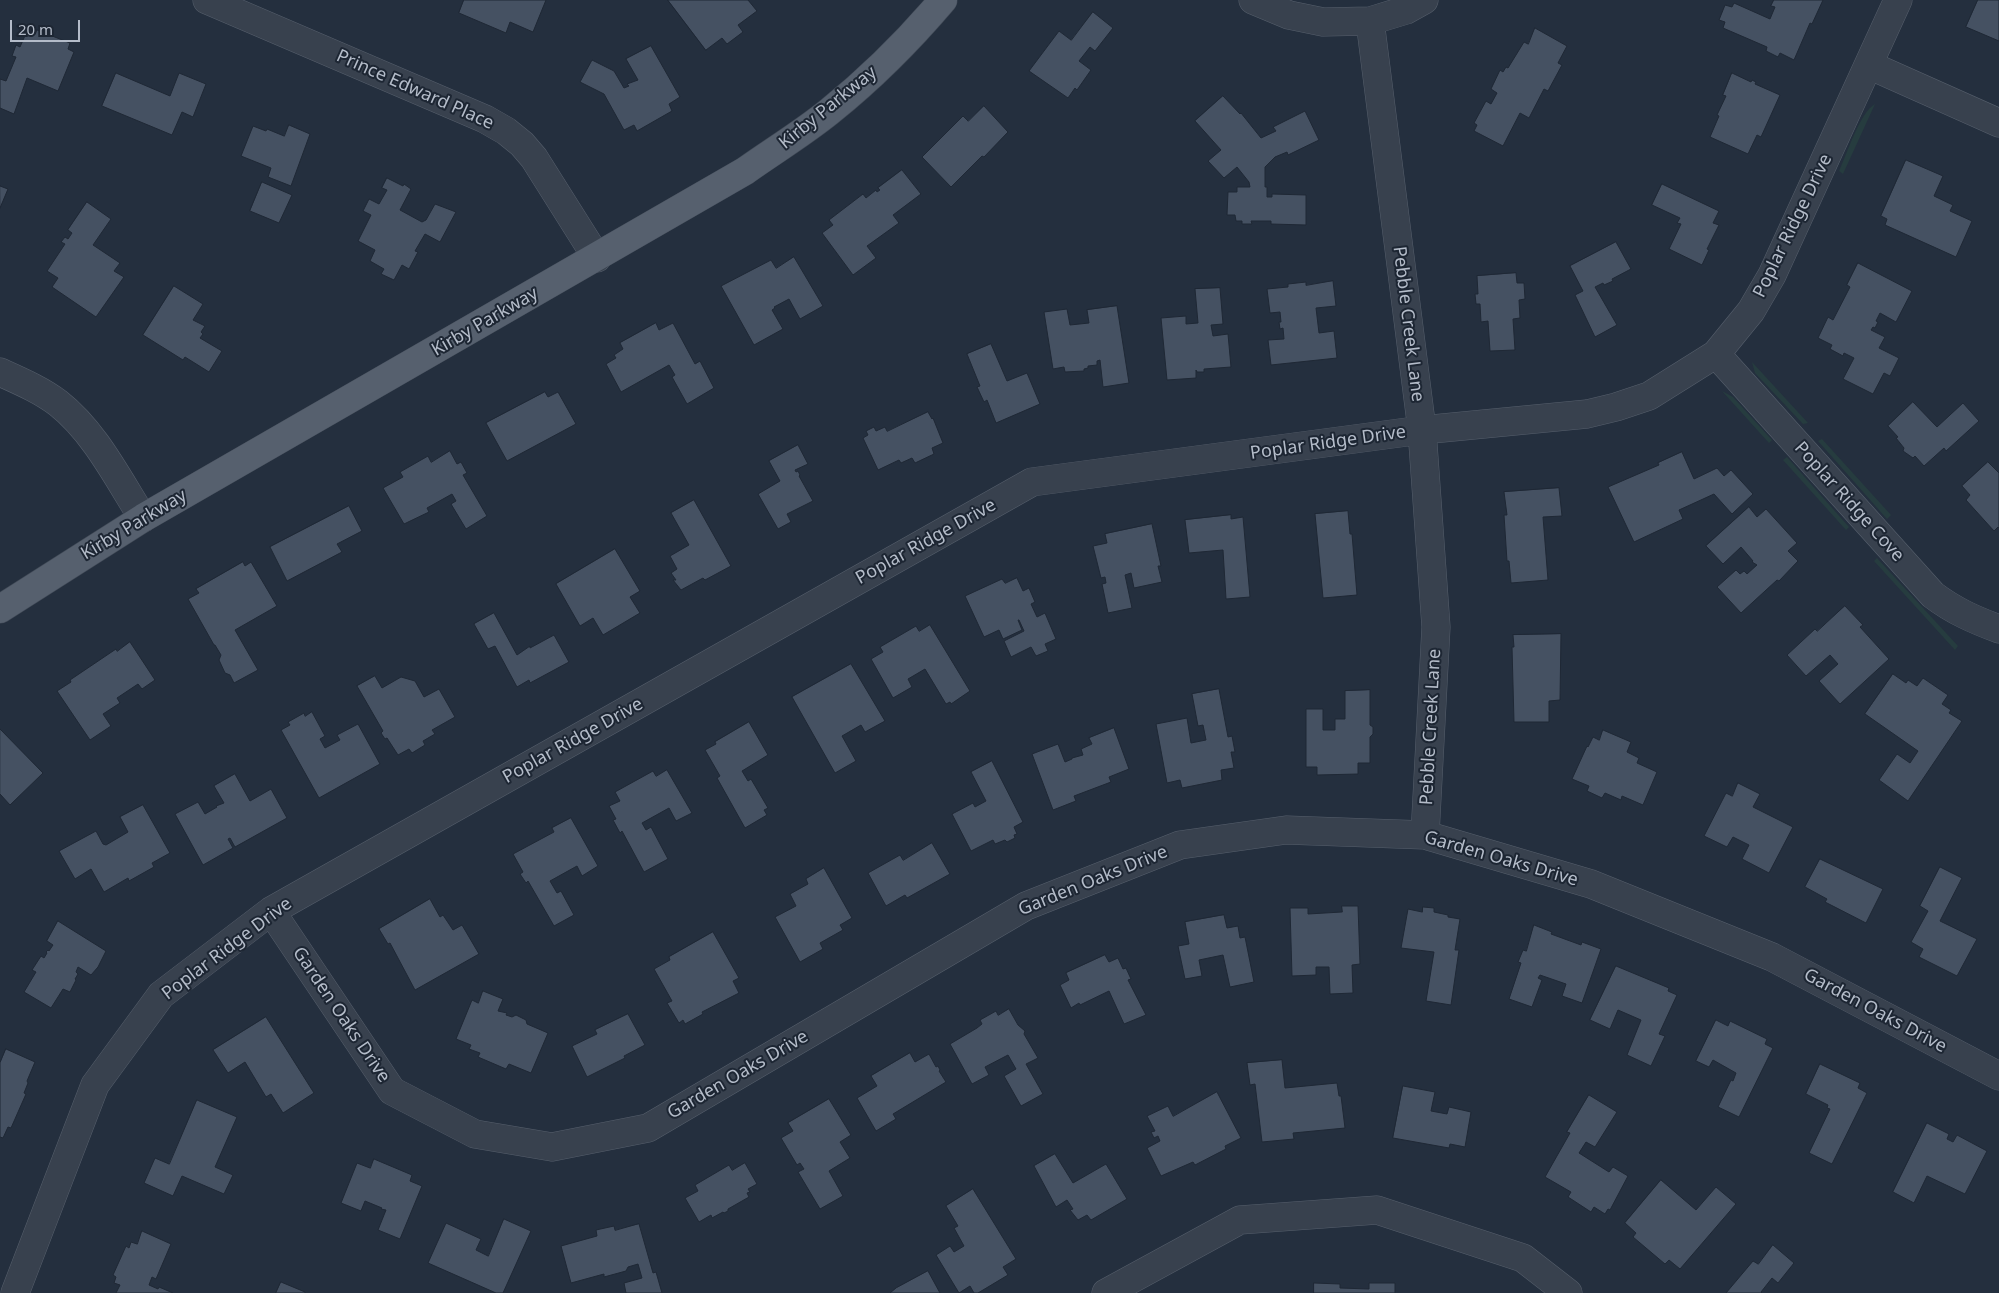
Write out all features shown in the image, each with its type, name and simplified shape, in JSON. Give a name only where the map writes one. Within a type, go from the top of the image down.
[{"type":"main road","name":"Kirby Parkway","points":[[0,609],[143,518],[745,171],[829,112],[883,64],[923,23],[942,0]]},
{"type":"street","name":"Prince Edward Place","points":[[207,0],[457,106],[506,131],[522,144],[534,158],[597,258]]},
{"type":"street","points":[[1253,0],[1289,14],[1323,22],[1370,22],[1406,10],[1424,0]]},
{"type":"street","name":"Poplar Ridge Drive","points":[[14,1293],[95,1086],[161,995],[271,911],[1032,482],[1422,430],[1587,414],[1616,408],[1649,396],[1716,354],[1751,311],[1772,275],[1898,0]]},
{"type":"street","name":"Pebble Creek Lane","points":[[1370,22],[1422,430],[1436,628],[1425,835]]},
{"type":"street","points":[[1869,65],[1999,123]]},
{"type":"street","name":"Poplar Ridge Cove","points":[[1716,354],[1933,595],[1949,608],[1999,629]]},
{"type":"street","points":[[0,372],[26,384],[58,403],[77,420],[95,443],[143,518]]},
{"type":"street","name":"Garden Oaks Drive","points":[[271,911],[392,1091],[475,1134],[552,1147],[648,1128],[1026,906],[1180,845],[1286,830],[1425,835],[1591,884],[1772,957],[1999,1076]]},
{"type":"street","points":[[1106,1293],[1240,1220],[1377,1210],[1523,1258],[1568,1293]]},
{"type":"green space","points":[[1875,104],[1843,174],[1839,171],[1854,134],[1864,115]]},
{"type":"green space","points":[[1752,362],[1808,423],[1803,424],[1755,373]]},
{"type":"green space","points":[[1722,391],[1733,397],[1772,440],[1769,443]]},
{"type":"green space","points":[[1822,439],[1891,515],[1887,519],[1818,441]]},
{"type":"green space","points":[[1787,457],[1849,527],[1846,530],[1783,460]]},
{"type":"green space","points":[[1877,558],[1958,646],[1955,650],[1874,561]]},
{"type":"building","points":[[464,0],[546,0],[533,32],[510,22],[506,33],[459,13]]},
{"type":"building","points":[[668,0],[748,0],[757,11],[738,25],[743,32],[727,44],[722,38],[706,50]]},
{"type":"building","points":[[1774,0],[1823,0],[1812,24],[1810,23],[1794,60],[1780,53],[1778,57],[1766,51],[1767,47],[1723,28],[1725,22],[1719,20],[1725,5],[1732,7],[1734,3],[1770,19],[1775,7],[1771,6]]},
{"type":"building","points":[[1978,0],[1999,0],[1999,41],[1966,27]]},
{"type":"building","points":[[1093,12],[1113,28],[1095,51],[1090,47],[1079,61],[1091,70],[1077,90],[1075,88],[1068,98],[1029,71],[1059,31],[1071,40]]},
{"type":"building","points":[[1535,28],[1567,46],[1558,63],[1562,65],[1548,91],[1544,89],[1529,118],[1520,113],[1503,146],[1474,131],[1477,125],[1474,123],[1486,101],[1491,104],[1497,93],[1491,89],[1500,70],[1503,72],[1506,67],[1508,68],[1524,42],[1528,44]]},
{"type":"building","points":[[37,30],[70,43],[68,49],[74,52],[58,91],[27,78],[14,114],[0,108],[0,79],[6,81],[16,57],[12,56],[16,45],[20,47],[27,31],[35,34]]},
{"type":"building","points":[[651,46],[680,97],[669,104],[672,111],[637,131],[634,125],[624,130],[604,94],[580,82],[592,60],[614,71],[624,88],[629,86],[627,84],[638,80],[626,59]]},
{"type":"building","points":[[116,73],[170,96],[179,73],[206,84],[193,117],[182,112],[172,135],[102,106]]},
{"type":"building","points":[[1732,73],[1751,82],[1752,80],[1756,82],[1755,84],[1780,95],[1761,137],[1757,135],[1748,154],[1710,137],[1726,96],[1723,95]]},
{"type":"building","points":[[1223,96],[1241,113],[1261,138],[1276,131],[1273,127],[1305,111],[1319,140],[1288,155],[1287,152],[1275,157],[1265,167],[1265,187],[1267,187],[1267,197],[1272,197],[1272,194],[1306,195],[1306,225],[1271,224],[1271,221],[1251,221],[1252,224],[1242,224],[1242,221],[1236,221],[1235,215],[1227,215],[1228,192],[1237,192],[1237,187],[1250,187],[1249,182],[1237,167],[1224,178],[1208,161],[1221,150],[1195,121]]},
{"type":"building","points":[[984,106],[1008,132],[951,187],[922,157],[963,116],[968,121]]},
{"type":"building","points":[[289,125],[310,134],[291,186],[268,177],[271,168],[241,156],[253,126],[284,136]]},
{"type":"building","points":[[1906,160],[1943,176],[1934,196],[1953,205],[1950,211],[1972,221],[1956,257],[1885,225],[1887,219],[1881,216]]},
{"type":"building","points":[[902,170],[921,194],[893,215],[899,223],[867,246],[876,258],[853,275],[822,233],[833,225],[829,220],[863,194],[866,198],[876,190],[877,192],[880,190],[878,188]]},
{"type":"building","points":[[387,178],[403,186],[404,184],[411,189],[400,210],[422,222],[426,220],[435,204],[456,212],[440,242],[425,234],[415,251],[418,252],[409,269],[402,265],[394,280],[381,274],[384,269],[370,261],[375,250],[358,241],[371,215],[363,211],[369,199],[379,204],[387,190],[382,188]]},
{"type":"building","points":[[262,182],[292,195],[279,223],[250,211]]},
{"type":"building","points":[[1662,184],[1719,211],[1713,223],[1719,225],[1707,249],[1709,250],[1702,265],[1669,249],[1681,224],[1677,223],[1680,218],[1652,205]]},
{"type":"building","points":[[0,186],[8,189],[0,208]]},
{"type":"building","points":[[87,202],[111,219],[93,245],[120,263],[114,271],[124,277],[96,317],[52,287],[58,278],[47,271],[65,244],[61,242],[65,237],[68,239],[72,233],[68,230]]},
{"type":"building","points":[[1616,242],[1631,269],[1612,279],[1613,281],[1595,287],[1617,325],[1595,337],[1575,295],[1583,291],[1570,266]]},
{"type":"building","points":[[794,257],[823,306],[800,319],[789,299],[774,307],[772,310],[783,329],[754,345],[721,286],[771,260],[776,268]]},
{"type":"building","points":[[1858,263],[1912,291],[1896,322],[1880,313],[1875,328],[1873,327],[1871,330],[1885,337],[1879,348],[1899,358],[1890,376],[1884,373],[1873,394],[1843,379],[1854,358],[1844,353],[1843,356],[1830,349],[1832,345],[1818,338],[1828,317],[1833,320],[1850,287],[1847,285]]},
{"type":"building","points":[[1516,273],[1517,283],[1524,283],[1525,299],[1519,300],[1520,318],[1513,319],[1515,350],[1490,351],[1488,321],[1481,322],[1480,304],[1476,304],[1475,294],[1478,294],[1477,276]]},
{"type":"building","points":[[1333,281],[1336,306],[1316,308],[1319,333],[1334,331],[1337,358],[1271,365],[1268,340],[1284,339],[1283,328],[1280,329],[1280,312],[1270,313],[1267,289],[1288,287],[1288,284],[1306,282],[1306,285]]},
{"type":"building","points":[[174,286],[203,304],[193,320],[205,326],[200,338],[222,351],[209,372],[185,357],[183,360],[143,335]]},
{"type":"building","points":[[1220,288],[1223,324],[1211,325],[1213,336],[1228,334],[1231,367],[1204,369],[1204,372],[1197,372],[1196,370],[1196,378],[1167,380],[1161,318],[1186,316],[1186,324],[1198,323],[1195,289]]},
{"type":"building","points":[[1117,306],[1129,383],[1103,387],[1100,360],[1097,361],[1097,365],[1088,366],[1084,371],[1065,372],[1064,367],[1053,369],[1044,312],[1067,309],[1070,325],[1089,323],[1087,310]]},
{"type":"building","points":[[656,323],[659,330],[673,323],[695,364],[700,361],[714,388],[687,404],[672,377],[675,375],[669,365],[621,392],[606,364],[616,358],[614,355],[623,349],[620,343]]},
{"type":"building","points":[[991,344],[1007,381],[1027,373],[1040,404],[996,423],[987,400],[984,402],[977,387],[980,386],[967,354]]},
{"type":"building","points":[[545,392],[548,397],[558,392],[576,424],[507,461],[486,423]]},
{"type":"building","points":[[1913,402],[1937,427],[1963,403],[1979,421],[1946,451],[1944,448],[1924,466],[1915,456],[1913,458],[1903,451],[1904,448],[1896,438],[1898,437],[1888,426]]},
{"type":"building","points":[[928,412],[933,418],[943,443],[932,448],[934,454],[915,463],[912,458],[901,463],[899,460],[878,470],[863,438],[868,435],[866,431],[874,427],[876,431],[885,427],[887,431]]},
{"type":"building","points":[[798,445],[808,464],[795,470],[796,472],[798,471],[813,501],[787,514],[791,522],[778,529],[758,494],[780,481],[769,461]]},
{"type":"building","points":[[450,451],[457,464],[461,462],[467,473],[463,475],[487,516],[466,529],[451,504],[456,501],[452,494],[427,508],[429,512],[404,524],[383,488],[403,477],[400,472],[428,456],[431,462]]},
{"type":"building","points":[[1682,452],[1694,479],[1717,468],[1724,476],[1731,470],[1753,494],[1732,514],[1714,494],[1679,510],[1683,519],[1634,542],[1608,487],[1659,465],[1658,463]]},
{"type":"building","points":[[1988,462],[1999,473],[1999,528],[1994,531],[1966,500],[1970,495],[1962,486]]},
{"type":"building","points":[[1559,488],[1562,516],[1543,517],[1548,580],[1511,583],[1509,561],[1507,561],[1504,515],[1507,515],[1504,492]]},
{"type":"building","points":[[694,500],[731,566],[681,590],[673,580],[676,580],[671,573],[677,569],[670,556],[689,545],[671,513]]},
{"type":"building","points":[[349,506],[362,531],[337,544],[342,552],[287,581],[270,547]]},
{"type":"building","points":[[1749,507],[1757,517],[1766,509],[1797,543],[1788,551],[1798,561],[1779,581],[1777,580],[1741,613],[1717,587],[1736,570],[1740,574],[1744,571],[1747,574],[1757,565],[1752,562],[1741,547],[1723,564],[1706,546]]},
{"type":"building","points":[[1348,511],[1350,534],[1352,534],[1357,595],[1323,598],[1315,514]]},
{"type":"building","points":[[1231,515],[1231,519],[1243,517],[1250,597],[1226,599],[1223,550],[1189,553],[1185,520]]},
{"type":"building","points":[[1152,524],[1161,566],[1158,566],[1162,582],[1134,588],[1131,573],[1125,575],[1132,608],[1108,613],[1102,584],[1106,583],[1105,577],[1101,578],[1093,546],[1107,543],[1105,534]]},
{"type":"building","points":[[615,549],[640,591],[630,597],[640,613],[603,635],[593,618],[580,626],[556,584]]},
{"type":"building","points":[[243,562],[245,566],[251,562],[277,606],[235,630],[258,670],[234,683],[230,675],[225,673],[219,660],[221,655],[188,599],[199,593],[196,589]]},
{"type":"building","points":[[1017,578],[1023,591],[1029,588],[1035,602],[1031,604],[1037,617],[1045,613],[1056,639],[1045,644],[1048,651],[1036,656],[1031,647],[1011,657],[1004,641],[1024,631],[1019,620],[1022,630],[1003,639],[999,630],[984,637],[965,596],[1002,579],[1005,583]]},
{"type":"building","points":[[1845,606],[1863,625],[1860,627],[1889,659],[1840,704],[1819,681],[1838,664],[1830,655],[1806,676],[1787,655],[1815,629],[1817,631]]},
{"type":"building","points":[[494,613],[517,655],[530,646],[530,648],[554,635],[569,662],[530,683],[529,680],[517,687],[495,646],[488,649],[474,624]]},
{"type":"building","points":[[930,625],[970,691],[951,704],[950,702],[946,704],[925,669],[908,679],[912,687],[893,698],[871,659],[883,652],[880,647],[916,626],[919,631]]},
{"type":"building","points":[[1561,634],[1560,700],[1549,701],[1549,722],[1514,722],[1513,635]]},
{"type":"building","points":[[130,642],[155,680],[142,689],[138,684],[117,698],[120,703],[103,714],[111,726],[90,740],[57,691],[116,649],[117,651]]},
{"type":"building","points":[[851,664],[885,721],[865,732],[861,725],[842,736],[856,761],[835,773],[792,697]]},
{"type":"building","points":[[1893,674],[1906,683],[1908,680],[1917,686],[1923,678],[1948,695],[1942,704],[1951,710],[1949,713],[1962,721],[1908,801],[1879,780],[1897,754],[1910,763],[1918,751],[1865,714]]},
{"type":"building","points":[[375,676],[382,688],[401,677],[415,681],[424,697],[439,689],[455,717],[432,730],[435,734],[423,741],[425,745],[412,753],[409,749],[398,755],[387,738],[385,739],[381,733],[383,731],[357,686]]},
{"type":"building","points":[[1219,689],[1228,737],[1232,736],[1235,752],[1231,752],[1234,768],[1221,770],[1222,780],[1182,788],[1180,780],[1167,783],[1156,724],[1187,718],[1191,743],[1206,740],[1203,725],[1198,726],[1192,694]]},
{"type":"building","points":[[1370,690],[1370,725],[1373,727],[1373,734],[1370,737],[1370,763],[1358,763],[1358,774],[1317,775],[1317,767],[1306,767],[1306,709],[1323,709],[1323,730],[1335,730],[1335,719],[1345,719],[1345,691]]},
{"type":"building","points":[[312,712],[325,736],[320,739],[325,748],[340,740],[337,735],[358,724],[380,764],[319,798],[281,730],[290,725],[288,722],[304,713],[305,716]]},
{"type":"building","points":[[749,722],[768,755],[742,771],[748,781],[751,779],[768,808],[764,810],[767,815],[745,828],[717,778],[720,776],[705,750]]},
{"type":"building","points":[[1114,728],[1129,769],[1109,777],[1111,782],[1074,796],[1076,801],[1053,810],[1032,754],[1058,744],[1065,762],[1083,755],[1081,749],[1092,744],[1089,738]]},
{"type":"building","points":[[0,729],[43,773],[10,805],[0,794]]},
{"type":"building","points":[[1603,730],[1631,742],[1627,752],[1639,758],[1637,763],[1657,772],[1643,805],[1622,796],[1621,800],[1605,793],[1602,798],[1587,791],[1589,786],[1572,779],[1587,746],[1593,737],[1599,740]]},
{"type":"building","points":[[992,761],[1023,822],[1014,827],[1017,834],[1014,835],[1015,838],[1007,842],[1005,840],[995,844],[993,840],[971,851],[952,814],[973,803],[975,807],[986,801],[971,772]]},
{"type":"building","points":[[667,770],[692,813],[676,821],[669,808],[642,823],[646,830],[651,827],[668,859],[644,872],[622,831],[620,833],[613,820],[616,819],[609,806],[620,801],[615,792],[653,771],[656,776]]},
{"type":"building","points":[[235,774],[250,801],[271,789],[287,818],[235,847],[230,838],[228,839],[233,848],[203,865],[175,814],[198,802],[205,814],[224,803],[214,786]]},
{"type":"building","points":[[1738,783],[1760,794],[1753,807],[1793,827],[1769,873],[1742,859],[1749,845],[1733,837],[1727,847],[1704,836],[1726,793],[1732,796]]},
{"type":"building","points":[[143,805],[170,853],[152,863],[154,867],[129,881],[128,878],[104,892],[91,869],[75,879],[59,851],[96,831],[103,844],[106,845],[128,832],[120,817]]},
{"type":"building","points":[[571,818],[598,866],[582,876],[577,866],[550,881],[557,893],[561,891],[574,915],[554,926],[528,881],[526,883],[520,874],[523,872],[513,854],[554,832],[552,828]]},
{"type":"building","points":[[932,843],[950,874],[907,898],[905,895],[886,906],[868,873],[900,855],[903,860]]},
{"type":"building","points":[[1820,859],[1883,889],[1866,923],[1825,902],[1827,899],[1805,887]]},
{"type":"building","points":[[1940,867],[1962,878],[1940,921],[1977,939],[1957,976],[1919,957],[1923,949],[1911,942],[1928,911],[1920,906]]},
{"type":"building","points":[[824,868],[852,918],[840,925],[843,930],[820,943],[823,949],[800,962],[775,917],[796,906],[790,894],[808,884],[806,879]]},
{"type":"building","points":[[430,899],[440,917],[443,915],[453,930],[462,925],[479,954],[415,990],[390,943],[388,944],[379,929]]},
{"type":"building","points":[[1342,906],[1358,906],[1360,964],[1352,965],[1353,993],[1330,994],[1329,967],[1316,967],[1316,975],[1292,976],[1290,908],[1308,908],[1308,914],[1342,912]]},
{"type":"building","points":[[1423,907],[1434,908],[1434,912],[1460,919],[1455,950],[1459,950],[1451,1005],[1426,1001],[1434,952],[1401,948],[1408,909],[1422,912]]},
{"type":"building","points":[[1224,915],[1227,928],[1238,926],[1240,938],[1245,937],[1254,982],[1230,987],[1223,955],[1199,960],[1202,976],[1185,979],[1178,946],[1189,944],[1185,922]]},
{"type":"building","points":[[58,921],[106,951],[98,967],[91,975],[78,967],[76,972],[78,974],[70,992],[63,989],[51,1008],[24,992],[36,972],[32,970],[41,956],[44,958],[46,952],[53,945],[47,941]]},
{"type":"building","points":[[1534,925],[1552,932],[1551,934],[1581,945],[1582,942],[1601,949],[1582,1003],[1562,996],[1566,984],[1540,975],[1538,978],[1542,980],[1532,1007],[1509,999],[1521,963],[1518,962],[1523,950],[1526,951]]},
{"type":"building","points":[[713,932],[739,978],[733,981],[739,993],[702,1012],[703,1014],[685,1024],[683,1020],[679,1023],[667,1003],[672,1001],[654,969],[670,960],[669,957]]},
{"type":"building","points":[[1105,955],[1109,962],[1118,958],[1123,969],[1126,968],[1131,979],[1128,980],[1146,1015],[1124,1024],[1109,991],[1071,1008],[1060,985],[1069,980],[1066,973]]},
{"type":"building","points":[[1616,966],[1669,988],[1668,991],[1677,995],[1659,1034],[1665,1036],[1651,1066],[1627,1055],[1641,1020],[1618,1010],[1610,1029],[1590,1020]]},
{"type":"building","points":[[483,991],[503,999],[498,1011],[507,1013],[506,1015],[512,1017],[516,1015],[526,1020],[527,1024],[548,1033],[531,1073],[509,1064],[506,1069],[478,1057],[480,1053],[469,1049],[471,1045],[456,1039],[472,1000],[478,1003]]},
{"type":"building","points":[[1009,1009],[1018,1025],[1025,1031],[1024,1034],[1038,1058],[1026,1064],[1043,1094],[1021,1106],[1004,1076],[1016,1069],[1008,1055],[985,1067],[989,1075],[972,1084],[950,1044],[982,1024],[980,1020],[996,1011],[998,1015]]},
{"type":"building","points":[[628,1014],[645,1045],[624,1056],[625,1058],[587,1077],[572,1046],[597,1034],[595,1030]]},
{"type":"building","points":[[266,1017],[314,1093],[283,1113],[271,1094],[266,1097],[245,1062],[228,1073],[213,1050]]},
{"type":"building","points":[[1716,1020],[1728,1026],[1730,1021],[1767,1039],[1765,1044],[1773,1048],[1739,1117],[1718,1107],[1736,1073],[1713,1060],[1709,1067],[1696,1061]]},
{"type":"building","points":[[6,1049],[35,1062],[27,1081],[24,1093],[26,1094],[11,1128],[8,1127],[3,1138],[0,1137],[0,1063]]},
{"type":"building","points":[[910,1053],[915,1062],[929,1054],[946,1082],[893,1114],[896,1119],[876,1131],[857,1098],[877,1086],[871,1076]]},
{"type":"building","points":[[1282,1060],[1285,1088],[1337,1083],[1339,1096],[1341,1096],[1345,1128],[1293,1133],[1294,1139],[1262,1142],[1255,1084],[1250,1085],[1247,1063]]},
{"type":"building","points":[[1820,1064],[1860,1083],[1858,1088],[1867,1093],[1832,1164],[1809,1153],[1830,1109],[1827,1108],[1828,1105],[1806,1094]]},
{"type":"building","points":[[1403,1086],[1435,1092],[1431,1111],[1447,1114],[1449,1107],[1471,1112],[1465,1147],[1450,1144],[1449,1148],[1393,1138]]},
{"type":"building","points":[[1217,1092],[1241,1138],[1225,1146],[1226,1149],[1195,1165],[1193,1162],[1161,1176],[1147,1148],[1160,1141],[1158,1136],[1154,1138],[1151,1132],[1155,1131],[1147,1116],[1168,1106],[1173,1116]]},
{"type":"building","points":[[1589,1095],[1617,1112],[1595,1147],[1586,1142],[1579,1153],[1609,1172],[1613,1167],[1628,1176],[1610,1210],[1608,1209],[1605,1214],[1594,1207],[1591,1212],[1568,1197],[1571,1192],[1545,1177],[1570,1133],[1567,1132]]},
{"type":"building","points":[[829,1099],[851,1135],[840,1142],[850,1158],[829,1171],[843,1196],[820,1209],[798,1172],[804,1169],[800,1163],[797,1165],[781,1138],[793,1131],[788,1123]]},
{"type":"building","points":[[197,1100],[237,1117],[215,1167],[233,1175],[224,1194],[182,1176],[173,1196],[144,1183],[155,1158],[169,1164]]},
{"type":"building","points":[[1927,1123],[1949,1134],[1947,1139],[1953,1142],[1957,1135],[1987,1151],[1965,1194],[1927,1176],[1914,1203],[1893,1192]]},
{"type":"building","points":[[1055,1154],[1073,1183],[1106,1164],[1127,1199],[1091,1220],[1087,1215],[1078,1220],[1070,1210],[1073,1209],[1067,1200],[1056,1207],[1034,1166]]},
{"type":"building","points":[[374,1159],[412,1175],[410,1181],[422,1186],[400,1239],[378,1230],[386,1210],[365,1201],[361,1211],[341,1203],[357,1163],[370,1168]]},
{"type":"building","points":[[745,1163],[757,1184],[748,1189],[750,1192],[747,1193],[749,1197],[724,1213],[712,1218],[711,1215],[699,1222],[685,1198],[698,1191],[695,1185],[729,1165],[732,1170]]},
{"type":"building","points":[[1661,1180],[1696,1210],[1716,1187],[1736,1204],[1680,1269],[1669,1260],[1665,1264],[1633,1237],[1636,1233],[1625,1223]]},
{"type":"building","points":[[973,1189],[1016,1259],[1003,1267],[1008,1275],[978,1293],[974,1293],[970,1286],[959,1293],[936,1255],[950,1246],[954,1252],[964,1246],[954,1228],[958,1226],[946,1206]]},
{"type":"building","points":[[504,1219],[531,1231],[503,1293],[496,1293],[428,1263],[446,1223],[481,1239],[476,1250],[488,1256]]},
{"type":"building","points":[[639,1224],[653,1273],[656,1272],[662,1293],[626,1293],[624,1283],[642,1278],[638,1264],[628,1267],[626,1271],[604,1277],[604,1274],[571,1283],[561,1246],[597,1236],[596,1230],[614,1226],[615,1230]]},
{"type":"building","points":[[142,1231],[171,1244],[156,1279],[152,1277],[149,1285],[173,1293],[116,1293],[120,1285],[114,1283],[116,1277],[113,1275],[126,1246],[129,1248],[131,1242],[137,1244]]},
{"type":"building","points":[[1773,1245],[1794,1263],[1778,1283],[1772,1278],[1762,1293],[1726,1293],[1753,1261],[1758,1264]]},
{"type":"building","points":[[928,1271],[940,1293],[890,1293],[896,1288]]},
{"type":"building","points":[[281,1282],[305,1292],[305,1293],[276,1293]]},
{"type":"building","points":[[1314,1283],[1340,1284],[1340,1288],[1369,1289],[1369,1283],[1395,1283],[1395,1293],[1314,1293]]}]
